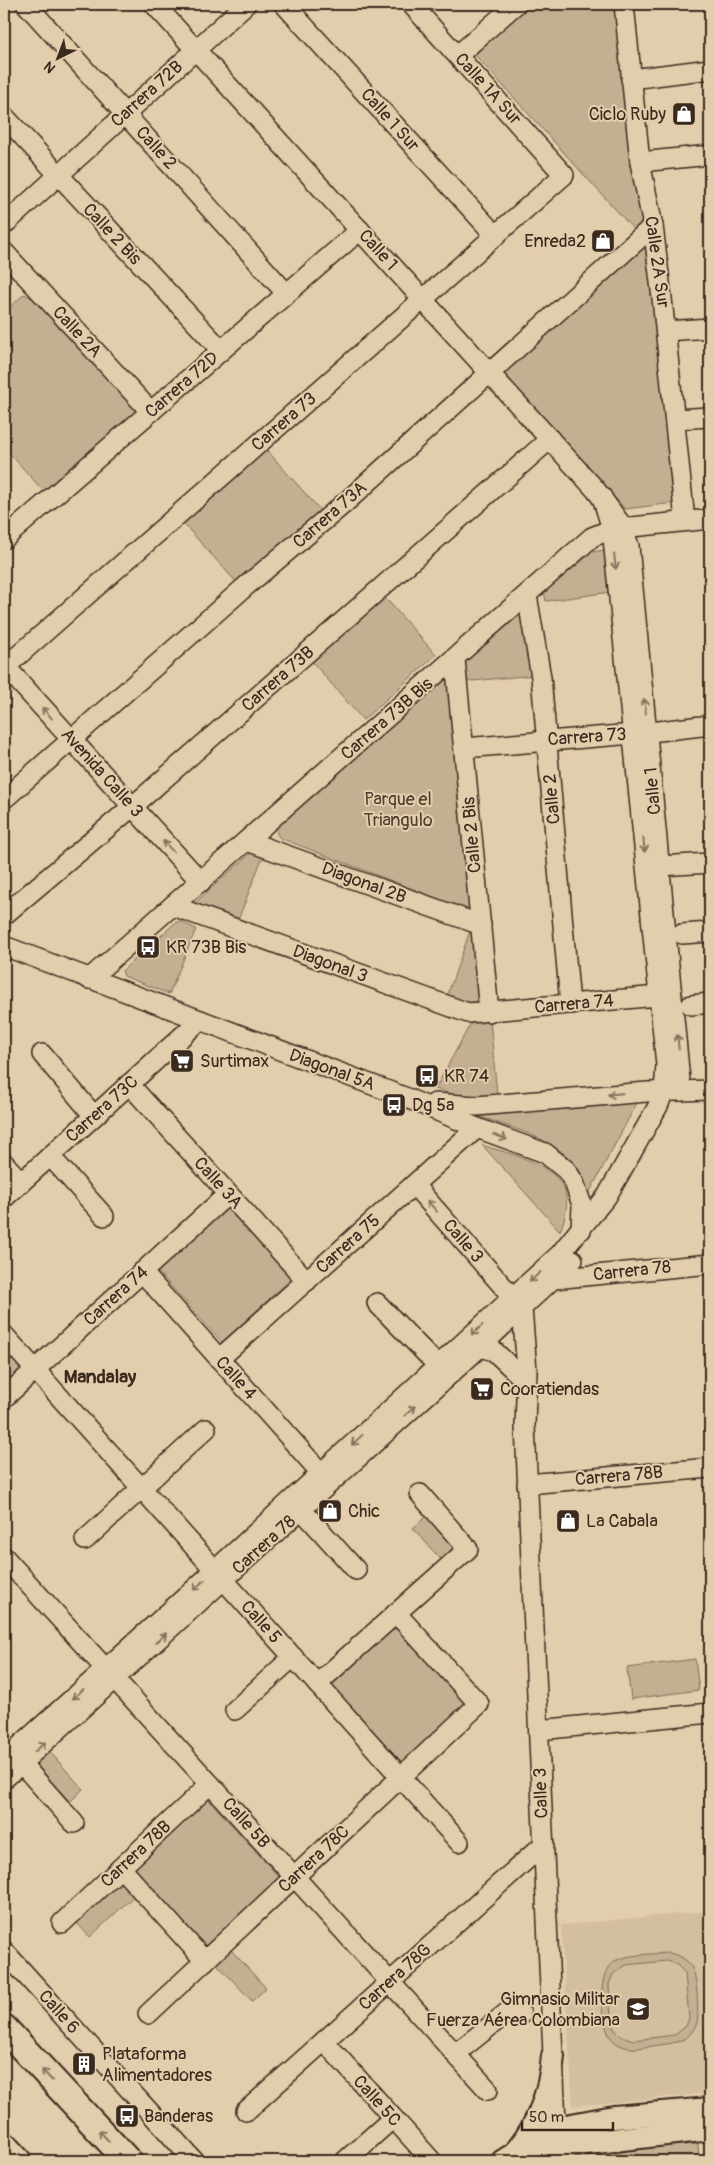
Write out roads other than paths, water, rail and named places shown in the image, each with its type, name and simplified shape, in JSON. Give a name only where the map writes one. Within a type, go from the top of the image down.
[{"type":"highway","points":[[4,2028],[128,2161]]},
{"type":"highway","points":[[4,2146],[18,2161]]},
{"type":"main road","points":[[518,2158],[543,2107],[552,2073],[553,2056]]},
{"type":"main road","points":[[557,2148],[566,2126],[590,2121],[710,2109]]},
{"type":"main road","points":[[518,2158],[557,2148],[710,2129]]},
{"type":"main road","points":[[578,2161],[604,2141]]},
{"type":"street","name":"Calle 2","points":[[26,4],[286,293]]},
{"type":"street","name":"Calle 1","points":[[154,4],[602,497],[617,528],[629,546],[640,733],[673,1091]]},
{"type":"street","name":"Carrera 72B","points":[[4,225],[246,4]]},
{"type":"street","name":"Calle 1 Sur","points":[[284,4],[496,236]]},
{"type":"street","name":"Calle 1A Sur","points":[[411,4],[564,175]]},
{"type":"street","points":[[458,55],[516,4]]},
{"type":"street","name":"Calle 2A Sur","points":[[624,4],[640,162],[653,226],[666,332],[685,521]]},
{"type":"street","points":[[631,79],[710,69]]},
{"type":"street","name":"Calle 2 Bis","points":[[4,116],[221,350]]},
{"type":"street","points":[[640,162],[710,155]]},
{"type":"street","name":"Carrera 73","points":[[4,667],[424,300],[564,175]]},
{"type":"street","name":"Carrera 73A","points":[[4,799],[246,586],[346,502],[653,226]]},
{"type":"street","name":"Carrera 72D","points":[[4,540],[360,230]]},
{"type":"street","name":"Calle 2A","points":[[4,252],[151,412]]},
{"type":"street","points":[[666,332],[710,328]]},
{"type":"street","points":[[675,419],[710,417]]},
{"type":"street","name":"Carrera 73B","points":[[4,915],[132,806],[550,439]]},
{"type":"street","name":"Carrera 73B Bis","points":[[89,979],[456,659],[586,542],[599,533],[617,528],[710,519]]},
{"type":"street","name":"Calle 2","points":[[527,595],[541,677],[570,1004]]},
{"type":"street","name":"Calle 2 Bis","points":[[456,659],[489,1012]]},
{"type":"street","name":"Avenida Calle 3","points":[[4,667],[200,882]]},
{"type":"street","name":"Carrera 73","points":[[464,748],[710,725]]},
{"type":"street","name":"Calle 1","points":[[640,733],[660,866],[658,996],[666,1065],[673,1091]]},
{"type":"street","name":"Diagonal 2B","points":[[247,841],[481,925]]},
{"type":"street","points":[[660,866],[710,863]]},
{"type":"street","name":"Diagonal 3","points":[[173,906],[457,1010],[468,1013],[489,1012]]},
{"type":"street","points":[[682,934],[710,932]]},
{"type":"street","name":"Diagonal 5A","points":[[4,946],[407,1098],[477,1128],[545,1153],[566,1170],[574,1182],[582,1205],[580,1230]]},
{"type":"street","name":"Carrera 74","points":[[489,1012],[658,996]]},
{"type":"street","points":[[691,1005],[710,1003]]},
{"type":"street","name":"Carrera 73C","points":[[4,1198],[200,1020]]},
{"type":"street","points":[[42,1054],[94,1116]]},
{"type":"street","name":"Calle 3A","points":[[129,1084],[306,1281]]},
{"type":"street","points":[[407,1098],[467,1106],[710,1090]]},
{"type":"street","points":[[516,1307],[553,1279],[578,1254],[590,1238],[608,1196],[654,1115],[673,1091]]},
{"type":"street","name":"Carrera 75","points":[[220,1359],[477,1128]]},
{"type":"street","points":[[50,1156],[104,1216]]},
{"type":"street","points":[[4,1163],[21,1182]]},
{"type":"street","name":"Calle 3","points":[[414,1185],[516,1307],[527,1371],[525,1426],[527,1484],[557,2148]]},
{"type":"street","name":"Carrera 74","points":[[4,1398],[228,1194]]},
{"type":"street","points":[[516,1307],[608,1196]]},
{"type":"street","name":"Carrera 78","points":[[553,1279],[710,1264]]},
{"type":"street","name":"Calle 4","points":[[142,1272],[326,1478]]},
{"type":"street","points":[[377,1303],[438,1366]]},
{"type":"street","name":"Calle 3","points":[[516,1307],[517,1373],[525,1426]]},
{"type":"street","name":"Carrera 78","points":[[4,1780],[12,1759],[110,1674],[326,1478],[480,1347],[516,1307]]},
{"type":"street","name":"Carrera 78","points":[[326,1478],[438,1366],[516,1307]]},
{"type":"street","name":"Calle 5","points":[[4,1335],[459,1842]]},
{"type":"street","points":[[480,1347],[494,1351],[517,1373]]},
{"type":"street","points":[[85,1540],[206,1429]]},
{"type":"street","name":"Carrera 78B","points":[[527,1484],[710,1468]]},
{"type":"street","points":[[317,1684],[468,1549],[420,1494]]},
{"type":"street","points":[[297,1504],[356,1570]]},
{"type":"street","name":"Calle 5B","points":[[4,1557],[488,2090]]},
{"type":"street","name":"Carrera 78C","points":[[148,2014],[479,1704],[396,1614]]},
{"type":"street","points":[[235,1710],[292,1656]]},
{"type":"street","points":[[539,1730],[710,1713]]},
{"type":"street","points":[[12,1759],[74,1823]]},
{"type":"street","name":"Carrera 78B","points":[[62,1923],[210,1784]]},
{"type":"street","name":"Carrera 78G","points":[[246,2111],[544,1844]]},
{"type":"street","points":[[121,1868],[205,1961]]},
{"type":"street","name":"Calle 6","points":[[4,1951],[194,2161]]},
{"type":"street","points":[[456,2054],[509,2011],[520,2014]]},
{"type":"street","name":"Calle 5C","points":[[324,2041],[431,2160]]},
{"type":"street","points":[[345,2161],[393,2118]]},
{"type":"place","name":"Ciclo Ruby","points":[[684,114]]},
{"type":"place","name":"Enreda2","points":[[603,241]]},
{"type":"place","name":"KR 73B Bis","points":[[148,947]]},
{"type":"place","name":"Surtimax","points":[[182,1061]]},
{"type":"place","name":"KR 74","points":[[427,1076]]},
{"type":"place","name":"Dg 5a","points":[[394,1105]]},
{"type":"place","name":"Cooratiendas","points":[[482,1389]]},
{"type":"place","name":"Chic","points":[[330,1511]]},
{"type":"place","name":"La Cabala","points":[[568,1521]]},
{"type":"place","name":"Gimnasio Militar Fuerza Aérea Colombiana","points":[[638,2009]]},
{"type":"place","name":"Plataforma Alimentadores","points":[[84,2064]]},
{"type":"place","name":"Banderas","points":[[127,2116]]},
{"type":"district","name":"Mandalay","points":[[100,1377]]},
{"type":"park label","name":"Parque el Triangulo","points":[[398,810]]}]
